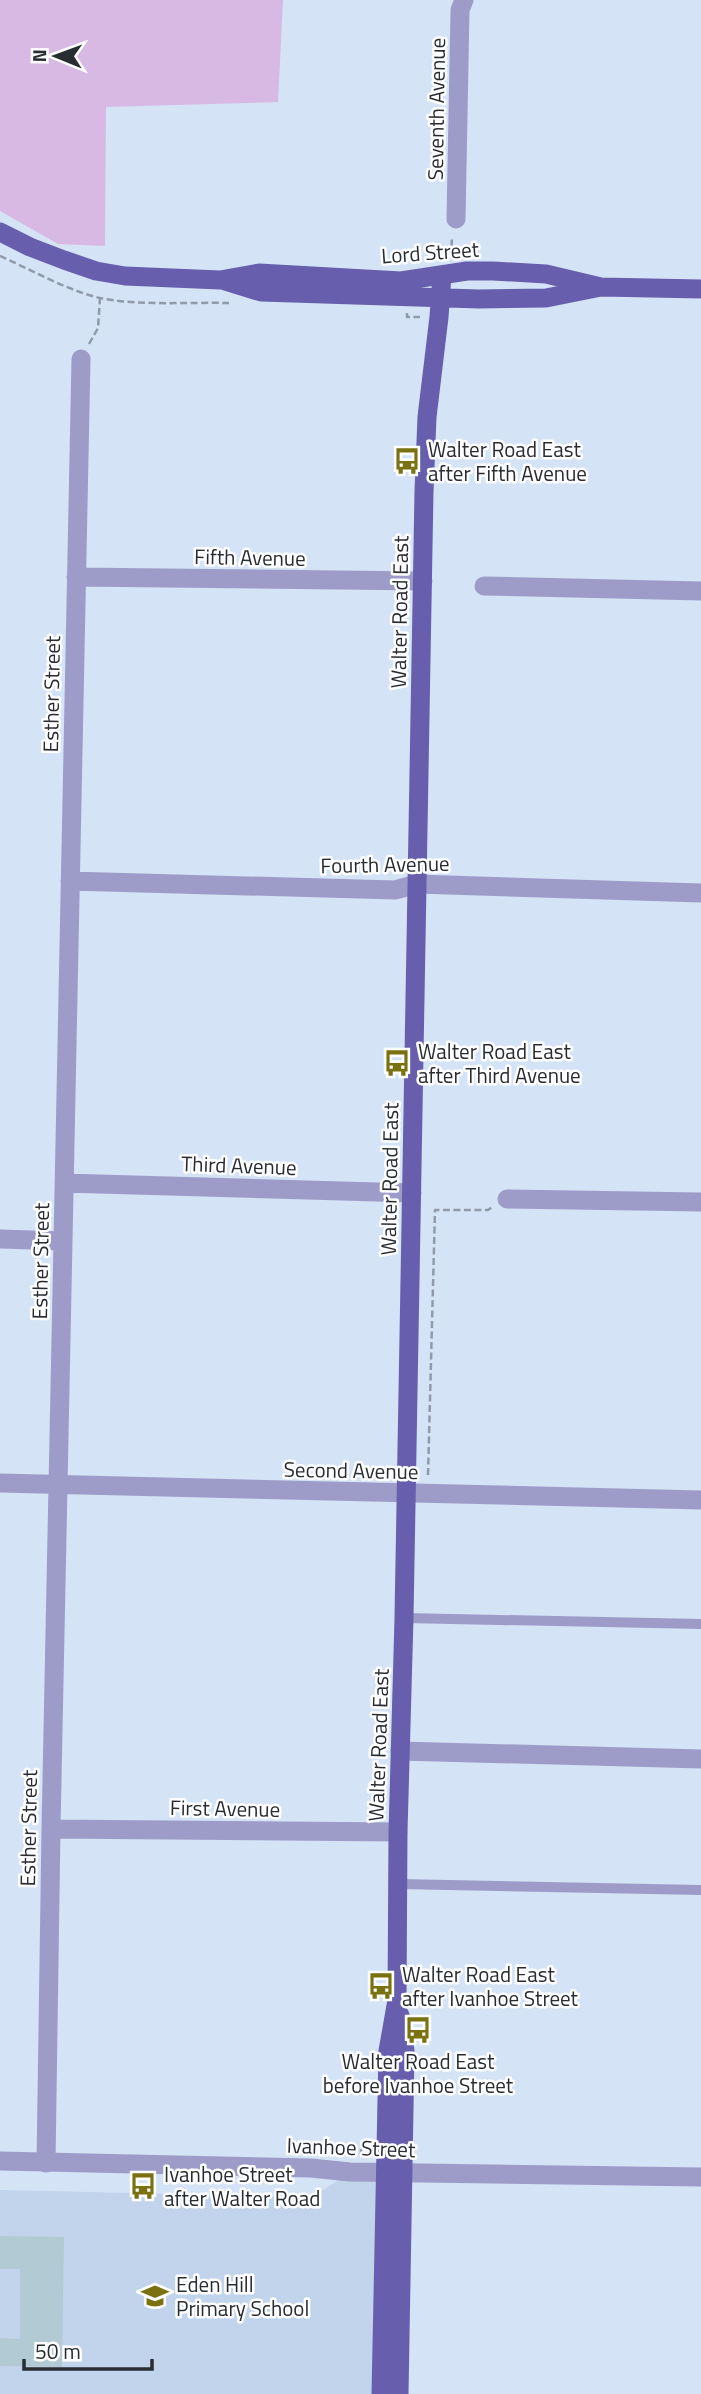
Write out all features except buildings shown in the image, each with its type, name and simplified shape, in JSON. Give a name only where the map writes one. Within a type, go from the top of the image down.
[{"type":"main road","name":"Lord Street","points":[[0,232],[30,247],[96,271],[125,276],[220,280],[259,273],[401,281],[446,268],[546,274],[601,287],[701,289]]},
{"type":"main road","name":"Walter Road East","points":[[399,2394],[395,2172],[388,2051],[397,2000],[398,1832],[427,416],[446,268]]},
{"type":"main road","name":"Lord Street","points":[[220,280],[261,292],[441,297],[546,298],[601,287]]},
{"type":"main road","name":"Walter Road East","points":[[381,2394],[395,2172]]},
{"type":"street","name":"Seventh Avenue","points":[[456,219],[460,10],[464,0]]},
{"type":"street","name":"Esther Street","points":[[47,2164],[51,1829],[81,359]]},
{"type":"street","name":"Fifth Avenue","points":[[76,577],[423,582]]},
{"type":"street","points":[[484,586],[701,591]]},
{"type":"street","name":"Fourth Avenue","points":[[70,881],[395,890],[417,884],[701,893]]},
{"type":"street","name":"Third Avenue","points":[[64,1183],[412,1193]]},
{"type":"street","points":[[507,1199],[701,1202]]},
{"type":"street","points":[[0,1239],[63,1241]]},
{"type":"street","name":"Second Avenue","points":[[0,1483],[701,1500]]},
{"type":"street","points":[[400,1751],[701,1759]]},
{"type":"street","name":"First Avenue","points":[[51,1829],[398,1832]]},
{"type":"street","name":"Ivanhoe Street","points":[[0,2161],[311,2168],[350,2172],[701,2177]]},
{"type":"lane","points":[[404,1618],[701,1624]]},
{"type":"lane","points":[[399,1884],[701,1890]]},
{"type":"path","points":[[446,268],[456,219]]},
{"type":"path","points":[[81,359],[98,328],[100,298]]},
{"type":"path","points":[[428,1494],[435,1210],[488,1210],[507,1199]]},
{"type":"shaded area","points":[[0,0],[283,0],[278,102],[106,107],[105,246],[58,244],[0,211]]},
{"type":"shaded area","name":"Eden Hill Primary School","points":[[350,2172],[386,2172],[381,2394],[0,2394],[0,2190],[313,2197]]},
{"type":"place","name":"Walter Road East after Fifth Avenue","points":[[407,461]]},
{"type":"place","name":"Walter Road East after Third Avenue","points":[[397,1063]]},
{"type":"place","name":"Walter Road East after Ivanhoe Street","points":[[381,1986]]},
{"type":"place","name":"Walter Road East before Ivanhoe Street","points":[[418,2030]]},
{"type":"place","name":"Ivanhoe Street after Walter Road","points":[[143,2186]]},
{"type":"place","name":"Eden Hill Primary School","points":[[155,2296]]}]
